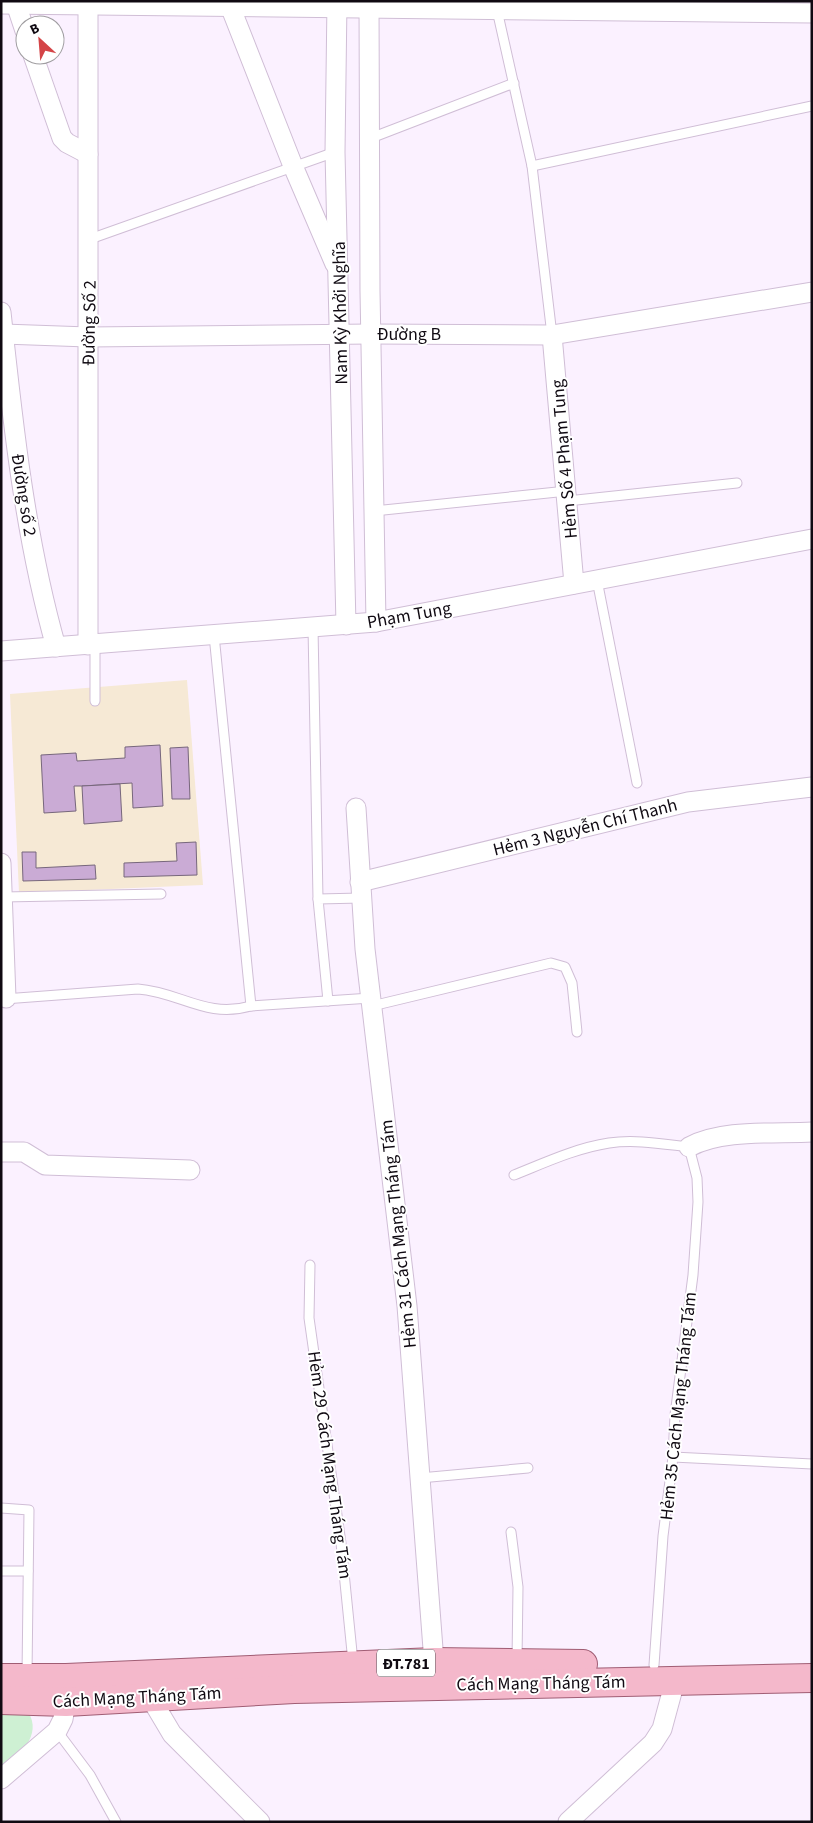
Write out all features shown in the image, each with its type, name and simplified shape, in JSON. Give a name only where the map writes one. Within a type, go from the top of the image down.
[{"type":"main road","name":"Cách Mạng Tháng Tám","points":[[1,1700],[66,1690],[354,1676],[668,1670],[812,1661]]},
{"type":"main road","name":"Cách Mạng Tháng Tám","points":[[354,1676],[434,1662],[517,1663],[812,1678]]},
{"type":"main road","name":"Cách Mạng Tháng Tám","points":[[14,1678],[66,1690]]},
{"type":"street","name":"Đường Số 2","points":[[88,3],[90,239],[88,337],[92,645]]},
{"type":"street","points":[[8,4],[369,5],[497,10],[812,13]]},
{"type":"street","points":[[8,4],[15,15]]},
{"type":"street","name":"Nam Kỳ Khởi Nghĩa","points":[[337,5],[335,152],[341,335],[346,625]]},
{"type":"street","name":"Nam Kỳ Khởi Nghĩa","points":[[369,5],[371,334],[376,622]]},
{"type":"street","points":[[230,6],[293,166],[339,274]]},
{"type":"street","points":[[36,65],[62,138],[88,154]]},
{"type":"street","name":"Đường B","points":[[4,334],[88,337],[371,334],[552,335],[812,292]]},
{"type":"street","name":"Đường số 2","points":[[1,312],[21,489],[43,599],[56,647]]},
{"type":"street","name":"Hẻm Số 4 Phạm Tung","points":[[552,335],[574,584]]},
{"type":"street","name":"Phạm Tung","points":[[1,651],[376,622],[812,539]]},
{"type":"street","name":"Hẻm 3 Nguyễn Chí Thanh","points":[[360,890],[688,802],[812,787]]},
{"type":"street","name":"Hẻm 31 Cách Mạng Tháng Tám","points":[[356,808],[360,890],[407,1306],[434,1662]]},
{"type":"street","points":[[1,863],[4,999]]},
{"type":"street","points":[[689,1147],[703,1140],[719,1137],[812,1132]]},
{"type":"street","points":[[1,1152],[24,1152],[46,1165],[190,1170]]},
{"type":"street","points":[[568,1822],[653,1743],[662,1729],[668,1670]]},
{"type":"street","points":[[149,1686],[158,1714],[172,1734],[260,1822]]},
{"type":"street","points":[[1,1779],[57,1730],[63,1719],[66,1690]]},
{"type":"lane","points":[[497,10],[532,166],[552,335]]},
{"type":"lane","points":[[371,138],[514,83]]},
{"type":"lane","points":[[532,166],[812,106]]},
{"type":"lane","points":[[90,239],[335,152]]},
{"type":"lane","points":[[374,511],[737,483]]},
{"type":"lane","points":[[597,580],[637,782]]},
{"type":"lane","points":[[313,627],[318,899],[328,1001]]},
{"type":"lane","points":[[214,635],[251,1006]]},
{"type":"lane","points":[[92,645],[95,701]]},
{"type":"lane","points":[[318,899],[360,890]]},
{"type":"lane","points":[[2,898],[161,894]]},
{"type":"lane","points":[[4,999],[138,988],[157,990],[176,999],[220,1011],[236,1010],[251,1006],[328,1001],[372,1002],[550,963],[565,966],[572,984],[578,1032]]},
{"type":"lane","points":[[514,1175],[581,1149],[608,1143],[659,1143],[689,1147]]},
{"type":"lane","name":"Hẻm 35 Cách Mạng Tháng Tám","points":[[668,1670],[663,1536],[674,1457],[675,1415],[693,1275],[698,1202],[697,1178],[689,1147]]},
{"type":"lane","name":"Hẻm 29 Cách Mạng Tháng Tám","points":[[310,1265],[309,1318],[342,1543],[354,1676]]},
{"type":"lane","points":[[674,1457],[812,1464]]},
{"type":"lane","points":[[420,1478],[528,1468]]},
{"type":"lane","points":[[1,1508],[29,1510],[28,1571],[14,1678]]},
{"type":"lane","points":[[511,1532],[518,1587],[517,1663]]},
{"type":"lane","points":[[1,1570],[28,1571]]},
{"type":"lane","points":[[57,1730],[90,1775],[116,1822]]},
{"type":"shaded area","points":[[187,680],[203,885],[19,893],[10,694]]},
{"type":"green space","points":[[1,1707],[28,1712],[33,1729],[31,1737],[21,1752],[1,1771]]},
{"type":"building","points":[[160,745],[163,806],[133,808],[132,783],[74,786],[76,811],[44,813],[41,755],[76,753],[77,761],[125,758],[125,747]]},
{"type":"building","points":[[188,747],[190,799],[172,799],[170,748]]},
{"type":"building","points":[[120,784],[122,821],[84,824],[82,786]]},
{"type":"building","points":[[196,842],[197,875],[124,877],[124,863],[177,861],[176,843]]},
{"type":"building","points":[[22,852],[36,852],[36,868],[95,865],[96,879],[23,881]]}]
